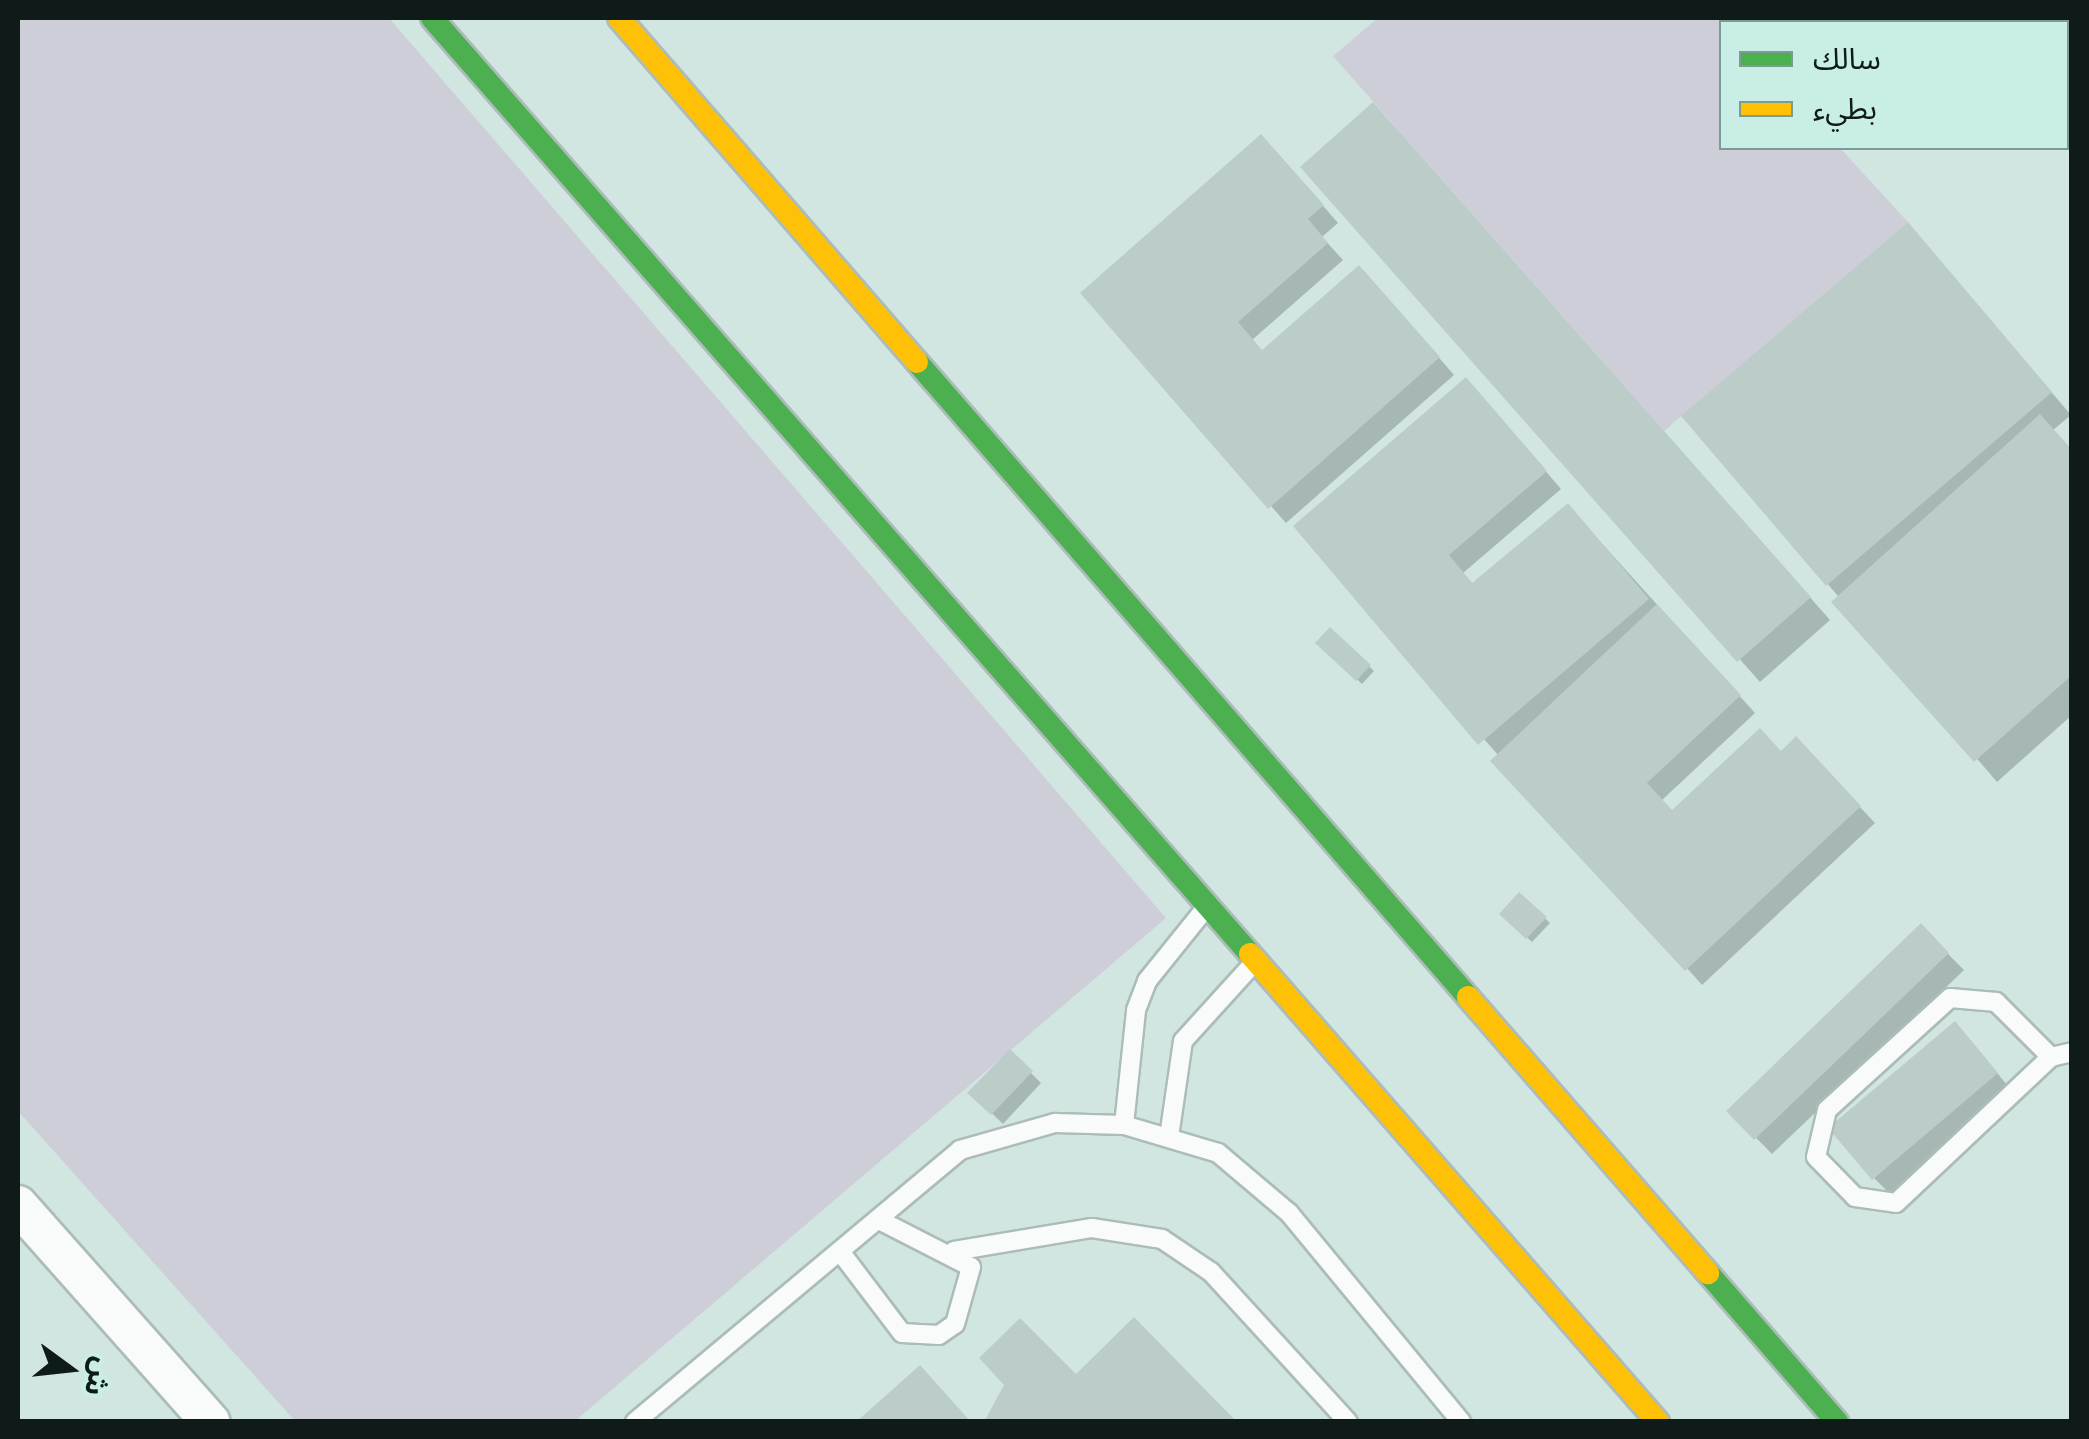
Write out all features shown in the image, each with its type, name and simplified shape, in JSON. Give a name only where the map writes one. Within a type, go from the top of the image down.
[{"type":"street","points":[[432,18],[1658,1422]]},
{"type":"street","points":[[619,18],[1837,1422]]},
{"type":"street","points":[[18,1205],[211,1422]]},
{"type":"lane","points":[[1124,1125],[1136,1010],[1147,980],[1207,906]]},
{"type":"lane","points":[[1168,1137],[1183,1041],[1256,961]]},
{"type":"lane","points":[[2050,1057],[1996,1002],[1950,998],[1827,1110],[1816,1157],[1854,1196],[1896,1203],[2050,1057],[2072,1052]]},
{"type":"lane","points":[[635,1422],[842,1254],[960,1150],[1055,1123],[1124,1125],[1218,1153],[1289,1213],[1461,1422]]},
{"type":"lane","points":[[842,1254],[885,1321],[921,1337],[955,1324],[970,1295],[971,1268],[954,1251],[881,1220]]},
{"type":"lane","points":[[954,1251],[1092,1228],[1162,1240],[1211,1272],[1348,1422]]},
{"type":"shaded area","points":[[18,18],[389,18],[1166,918],[575,1421],[295,1421],[18,1111]]},
{"type":"shaded area","points":[[1378,18],[1723,18],[1719,20],[1719,150],[1842,150],[1908,222],[1664,431],[1333,56]]},
{"type":"building","points":[[1373,102],[1811,597],[1737,662],[1300,167]]},
{"type":"building","points":[[1261,134],[1324,205],[1308,219],[1328,243],[1238,322],[1262,350],[1359,265],[1440,357],[1268,509],[1080,293]]},
{"type":"building","points":[[1908,222],[2052,392],[1826,586],[1681,416]]},
{"type":"building","points":[[1466,377],[1547,471],[1449,555],[1472,583],[1568,503],[1649,599],[1478,745],[1293,526]]},
{"type":"building","points":[[2040,414],[2072,450],[2072,675],[1974,762],[1831,602]]},
{"type":"building","points":[[1657,604],[1741,695],[1647,783],[1672,810],[1760,728],[1781,751],[1796,736],[1861,806],[1685,971],[1490,761]]},
{"type":"building","points":[[1330,627],[1371,665],[1356,681],[1315,643]]},
{"type":"building","points":[[1519,892],[1547,917],[1526,939],[1499,914]]},
{"type":"building","points":[[1921,923],[1949,953],[1754,1140],[1726,1111]]},
{"type":"building","points":[[1955,1021],[1998,1073],[1872,1180],[1828,1128]]},
{"type":"building","points":[[1010,1049],[1033,1071],[991,1115],[967,1093]]},
{"type":"building","points":[[1134,1317],[1237,1422],[984,1422],[1004,1385],[979,1358],[1020,1318],[1076,1374]]},
{"type":"building","points":[[920,1365],[971,1422],[856,1422]]},
{"type":"traffic: fast","points":[[432,18],[1250,954]]},
{"type":"traffic: fast","points":[[917,362],[1468,997]]},
{"type":"traffic: fast","points":[[1708,1273],[1837,1422]]},
{"type":"traffic: slow","points":[[619,18],[917,362]]},
{"type":"traffic: slow","points":[[1250,954],[1658,1422]]},
{"type":"traffic: slow","points":[[1468,997],[1708,1273]]}]
